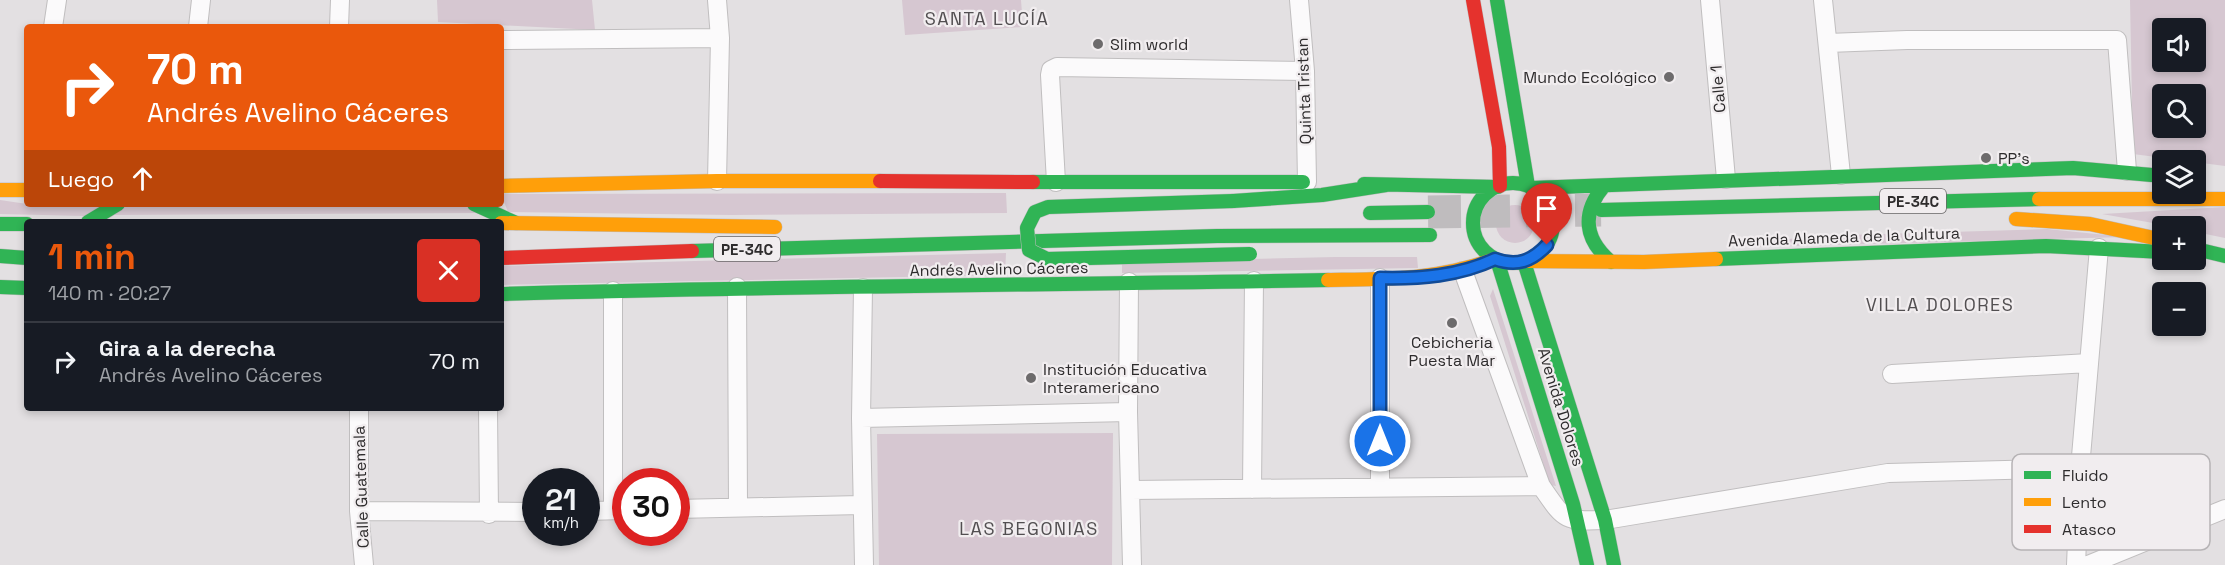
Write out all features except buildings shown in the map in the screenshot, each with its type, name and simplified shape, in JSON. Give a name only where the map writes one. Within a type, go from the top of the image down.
[{"type":"main road","points":[[1473,0],[1499,147],[1499,186]]},
{"type":"main road","points":[[1497,0],[1529,187],[1542,195],[1550,206],[1554,219],[1553,232],[1547,245],[1538,255],[1525,262],[1510,263],[1496,259],[1485,252],[1478,241],[1474,229],[1474,216],[1487,194],[1499,186]]},
{"type":"main road","points":[[504,186],[717,181],[1307,182],[1419,186],[1509,184],[1529,187],[2073,168],[2152,174]]},
{"type":"main road","points":[[1605,184],[1594,195],[1588,210],[1586,225],[1594,247],[1611,262]]},
{"type":"main road","points":[[1256,254],[1047,259],[1029,250],[1028,228],[1035,212],[1048,207],[1233,201],[1322,195],[1386,185]]},
{"type":"main road","points":[[1419,186],[1435,199],[1432,243],[1423,278]]},
{"type":"main road","points":[[2206,187],[2225,192]]},
{"type":"main road","points":[[0,190],[24,190]]},
{"type":"main road","name":"Avenida Alameda de la Cultura","points":[[1601,210],[2132,196],[2225,199]]},
{"type":"main road","points":[[93,219],[113,207]]},
{"type":"main road","points":[[481,207],[516,223]]},
{"type":"main road","points":[[1357,213],[1428,212]]},
{"type":"main road","points":[[2004,219],[2040,218],[2122,228],[2152,237]]},
{"type":"main road","points":[[1016,222],[1122,219]]},
{"type":"main road","name":"PE-34C","points":[[504,223],[790,227]]},
{"type":"main road","points":[[0,224],[24,224]]},
{"type":"main road","name":"Andrés Avelino Cáceres","points":[[504,259],[778,247],[1217,236],[1432,243]]},
{"type":"main road","points":[[1350,250],[1432,243]]},
{"type":"main road","name":"Avenida Alameda de la Cultura","points":[[1525,262],[1611,262],[2046,246],[2152,251]]},
{"type":"main road","points":[[0,256],[24,258]]},
{"type":"main road","name":"Andrés Avelino Cáceres","points":[[504,294],[737,287],[863,288],[1423,278],[1463,271],[1496,259]]},
{"type":"main road","name":"Avenida Dolores","points":[[1496,259],[1570,518],[1587,565]]},
{"type":"main road","name":"Avenida Dolores","points":[[1525,262],[1605,520],[1614,565]]},
{"type":"main road","points":[[0,287],[24,288]]},
{"type":"street","points":[[53,24],[57,0]]},
{"type":"street","points":[[198,24],[201,0]]},
{"type":"street","points":[[339,24],[340,0]]},
{"type":"street","points":[[717,0],[720,38],[717,181]]},
{"type":"street","name":"Quinta Tristan","points":[[1299,0],[1305,71],[1307,182]]},
{"type":"street","name":"Calle 1","points":[[1710,0],[1726,179]]},
{"type":"street","points":[[1823,0],[1841,175]]},
{"type":"street","points":[[504,40],[720,38]]},
{"type":"street","points":[[1828,43],[1907,40],[2117,40],[2127,171]]},
{"type":"street","points":[[1056,182],[1050,75],[1051,70],[1057,67],[1305,71]]},
{"type":"street","points":[[2081,454],[2099,248]]},
{"type":"street","points":[[1463,271],[1541,486],[1570,518],[1605,520],[1888,473],[2012,470]]},
{"type":"street","points":[[1380,278],[1380,487]]},
{"type":"street","points":[[1251,489],[1254,280]]},
{"type":"street","points":[[1129,282],[1128,412],[1132,565]]},
{"type":"street","points":[[737,287],[738,508]]},
{"type":"street","points":[[863,288],[861,505],[864,565]]},
{"type":"street","points":[[613,291],[618,468]]},
{"type":"street","points":[[1892,374],[2090,363]]},
{"type":"street","name":"Calle Guatemala","points":[[359,411],[359,511],[364,565]]},
{"type":"street","points":[[488,411],[489,514]]},
{"type":"street","points":[[861,418],[1128,412]]},
{"type":"street","points":[[1131,490],[1541,486]]},
{"type":"street","points":[[690,509],[861,505]]},
{"type":"street","points":[[2210,515],[2225,509]]},
{"type":"street","points":[[359,511],[522,513]]},
{"type":"street","points":[[2076,565],[2077,550]]},
{"type":"street","points":[[2088,565],[2125,550]]},
{"type":"shaded area","points":[[437,0],[592,0],[595,30],[504,24],[438,22]]},
{"type":"shaded area","points":[[902,0],[1021,0],[1023,27],[905,35]]},
{"type":"shaded area","points":[[2130,0],[2225,0],[2225,166],[2206,164],[2206,150],[2152,150],[2152,156],[2133,154]]},
{"type":"shaded area","points":[[1006,193],[1007,213],[731,215],[508,212],[504,194]]},
{"type":"shaded area","points":[[0,200],[24,204],[24,207],[104,207],[87,216],[0,214]]},
{"type":"shaded area","points":[[1515,205],[1528,211],[1534,224],[1528,237],[1515,243],[1502,237],[1496,224],[1502,211]]},
{"type":"shaded area","points":[[123,207],[466,207],[481,213],[109,215]]},
{"type":"shaded area","points":[[2225,207],[2225,238],[2206,234],[2206,216],[2152,216],[2152,223],[2102,214]]},
{"type":"shaded area","points":[[2047,229],[2126,237],[1755,247],[1755,243],[1815,236]]},
{"type":"shaded area","points":[[1006,253],[1005,275],[504,285],[504,266]]},
{"type":"shaded area","points":[[1417,257],[1418,268],[1122,273],[1122,262]]},
{"type":"shaded area","points":[[1493,289],[1556,486],[1550,485],[1490,296]]},
{"type":"shaded area","points":[[1113,433],[1112,565],[879,565],[877,434]]},
{"type":"tunnel","points":[[1428,212],[1601,210]]},
{"type":"traffic: fast","points":[[1497,0],[1528,186]]},
{"type":"traffic: fast","points":[[1531,188],[2073,168],[2152,175]]},
{"type":"traffic: fast","points":[[1033,182],[1303,182]]},
{"type":"traffic: fast","points":[[1513,183],[1528,186],[1541,195],[1550,208],[1553,223],[1550,238],[1541,251],[1528,260],[1513,263],[1498,260],[1485,251],[1476,238],[1473,223],[1476,208],[1485,195],[1498,186],[1513,183]]},
{"type":"traffic: fast","points":[[1364,184],[1498,187]]},
{"type":"traffic: fast","points":[[1233,201],[1322,195],[1386,185]]},
{"type":"traffic: fast","points":[[1604,186],[1592,206],[1589,226],[1595,244],[1611,262]]},
{"type":"traffic: fast","points":[[1601,210],[2039,199]]},
{"type":"traffic: fast","points":[[1233,201],[1048,207],[1035,212],[1027,228],[1029,250],[1047,259],[1250,254]]},
{"type":"traffic: fast","points":[[93,219],[113,207]]},
{"type":"traffic: fast","points":[[481,207],[516,223]]},
{"type":"traffic: fast","points":[[1370,213],[1428,212]]},
{"type":"traffic: fast","points":[[0,224],[24,224]]},
{"type":"traffic: fast","points":[[692,251],[1217,236],[1430,235]]},
{"type":"traffic: fast","points":[[1716,259],[2046,246],[2152,251]]},
{"type":"traffic: fast","points":[[2206,251],[2225,256]]},
{"type":"traffic: fast","points":[[0,256],[24,258]]},
{"type":"traffic: fast","points":[[1497,260],[1573,504],[1587,565]]},
{"type":"traffic: fast","points":[[1524,262],[1605,520],[1614,565]]},
{"type":"traffic: fast","points":[[504,294],[1328,280]]},
{"type":"traffic: fast","points":[[0,287],[24,288]]},
{"type":"traffic: slow","points":[[504,186],[717,181],[880,181]]},
{"type":"traffic: slow","points":[[0,190],[24,190]]},
{"type":"traffic: slow","points":[[2039,199],[2225,199]]},
{"type":"traffic: slow","points":[[2016,219],[2090,224],[2152,238]]},
{"type":"traffic: slow","points":[[504,223],[775,227]]},
{"type":"traffic: slow","points":[[1328,280],[1433,275],[1495,259]]},
{"type":"traffic: slow","points":[[1527,261],[1644,262],[1716,259]]},
{"type":"traffic: jam","points":[[1473,0],[1499,147],[1500,186]]},
{"type":"traffic: jam","points":[[880,181],[1033,182]]},
{"type":"traffic: jam","points":[[504,258],[692,251]]},
{"type":"place","name":"Slim world","points":[[1098,44]]},
{"type":"place","name":"Mundo Ecológico","points":[[1669,77]]},
{"type":"place","name":"PP's","points":[[1986,158]]},
{"type":"place","name":"Cebicheria Puesta Mar","points":[[1452,323]]},
{"type":"place","name":"Institución Educativa Interamericano","points":[[1031,378]]},
{"type":"district","name":"SANTA LUCÍA","points":[[987,18]]},
{"type":"district","name":"VILLA DOLORES","points":[[1940,304]]},
{"type":"district","name":"LAS BEGONIAS","points":[[1029,528]]},
{"type":"route","points":[[1380,441],[1380,278],[1423,278],[1463,271],[1495,259],[1510,263],[1524,262],[1538,255],[1547,245]]}]
